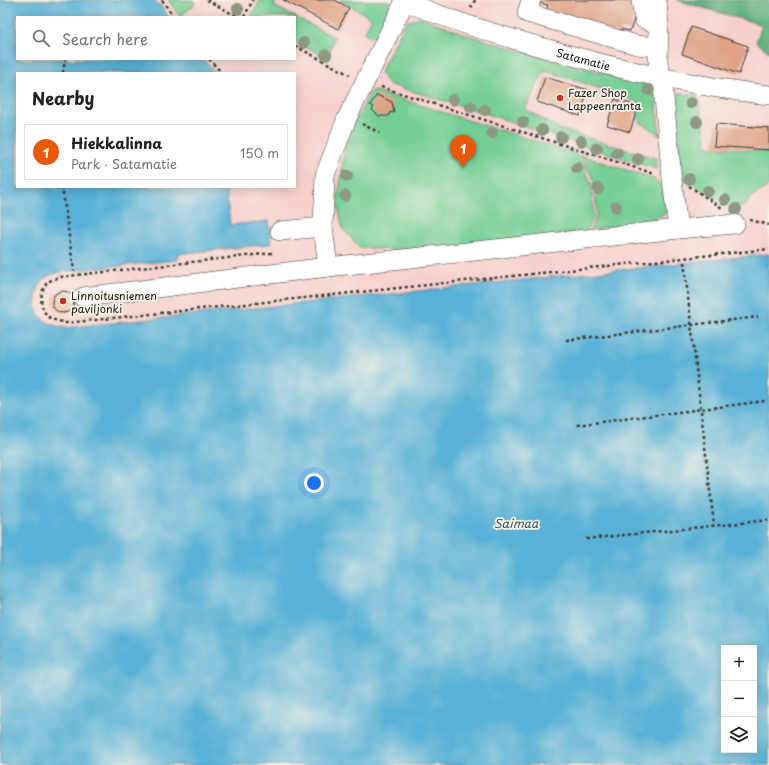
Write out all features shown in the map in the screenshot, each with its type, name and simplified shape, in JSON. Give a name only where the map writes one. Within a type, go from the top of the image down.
[{"type":"street","points":[[328,267],[323,227],[325,175],[347,118],[404,0]]},
{"type":"street","name":"Satamatie","points":[[404,0],[451,19],[504,37],[582,59],[710,87],[769,95]]},
{"type":"street","points":[[531,0],[527,13],[637,45],[658,47]]},
{"type":"street","points":[[641,0],[644,19],[659,25]]},
{"type":"street","points":[[657,0],[659,25],[658,64],[662,77],[678,229]]},
{"type":"street","points":[[83,298],[328,267],[498,250],[678,229],[737,218]]},
{"type":"street","points":[[280,231],[323,227]]},
{"type":"path","points":[[162,0],[173,16]]},
{"type":"path","points":[[207,0],[236,16]]},
{"type":"path","points":[[245,16],[253,0]]},
{"type":"path","points":[[296,47],[352,76],[387,90],[672,180],[691,187],[714,204],[737,218],[769,225]]},
{"type":"path","points":[[63,72],[65,60]]},
{"type":"path","points":[[210,60],[221,72]]},
{"type":"path","points":[[62,188],[74,271]]},
{"type":"path","points":[[684,262],[714,525]]},
{"type":"path","points":[[566,340],[758,317]]},
{"type":"path","points":[[577,425],[764,400]]},
{"type":"path","points":[[586,539],[769,520]]},
{"type":"shaded area","points":[[155,0],[676,0],[762,25],[756,42],[769,52],[769,254],[65,328],[54,326],[41,318],[35,303],[38,288],[46,277],[59,272],[178,260],[177,254],[271,244],[269,221],[230,225],[226,188],[296,188],[296,72],[215,72],[204,60],[296,60],[296,16],[168,16],[160,5],[158,5]]},
{"type":"green space","points":[[168,0],[193,0],[195,4],[179,16]]},
{"type":"green space","points":[[260,0],[277,0],[274,6],[293,16],[252,16]]},
{"type":"green space","points":[[339,0],[389,1],[390,11],[378,36],[371,37],[364,33],[372,18]]},
{"type":"green space","points":[[676,0],[769,0],[769,52],[756,42],[762,25]]},
{"type":"green space","points":[[296,17],[334,37],[328,58],[296,42]]},
{"type":"green space","points":[[420,17],[465,34],[541,57],[646,84],[655,94],[660,136],[637,120],[640,104],[630,99],[545,70],[525,109],[559,129],[658,159],[656,169],[478,111],[388,84],[380,72],[406,22]]},
{"type":"green space","points":[[372,90],[577,154],[591,182],[594,217],[586,231],[431,252],[360,248],[343,229],[337,203],[347,136]]},
{"type":"green space","points":[[680,93],[698,96],[707,146],[769,152],[769,186],[752,196],[745,206],[731,207],[684,179],[681,171],[674,100]]},
{"type":"green space","points":[[580,155],[655,179],[666,191],[667,202],[665,214],[646,222],[590,230],[597,216],[594,180]]},
{"type":"water","name":"Saimaa","points":[[0,0],[155,0],[168,16],[16,16],[16,60],[204,60],[215,72],[16,72],[16,188],[226,188],[230,225],[269,221],[271,244],[178,254],[178,260],[60,272],[48,276],[39,287],[36,304],[42,318],[56,326],[65,328],[769,254],[769,765],[0,765]]},
{"type":"building","points":[[283,0],[335,0],[349,8],[338,29]]},
{"type":"building","points":[[540,0],[634,0],[640,2],[630,31],[621,29],[619,35],[546,12],[548,5],[539,3]]},
{"type":"building","points":[[691,27],[748,46],[739,74],[682,54]]},
{"type":"building","points":[[545,77],[588,90],[580,116],[537,102]]},
{"type":"building","points":[[377,95],[392,102],[394,113],[390,112],[389,116],[379,116],[372,110],[374,107],[370,105]]},
{"type":"building","points":[[615,99],[638,106],[630,132],[607,125]]},
{"type":"building","points":[[716,124],[769,128],[769,150],[714,146]]},
{"type":"building","name":"Linnoitusniemen paviljonki","points":[[59,291],[67,291],[74,298],[74,306],[67,313],[59,313],[52,306],[52,298]]},
{"type":"place","name":"Fazer Shop Lappeenranta","points":[[560,98]]},
{"type":"place","name":"Hiekkalinna","points":[[463,168]]},
{"type":"place","name":"Linnoitusniemen paviljonki","points":[[63,301]]}]
